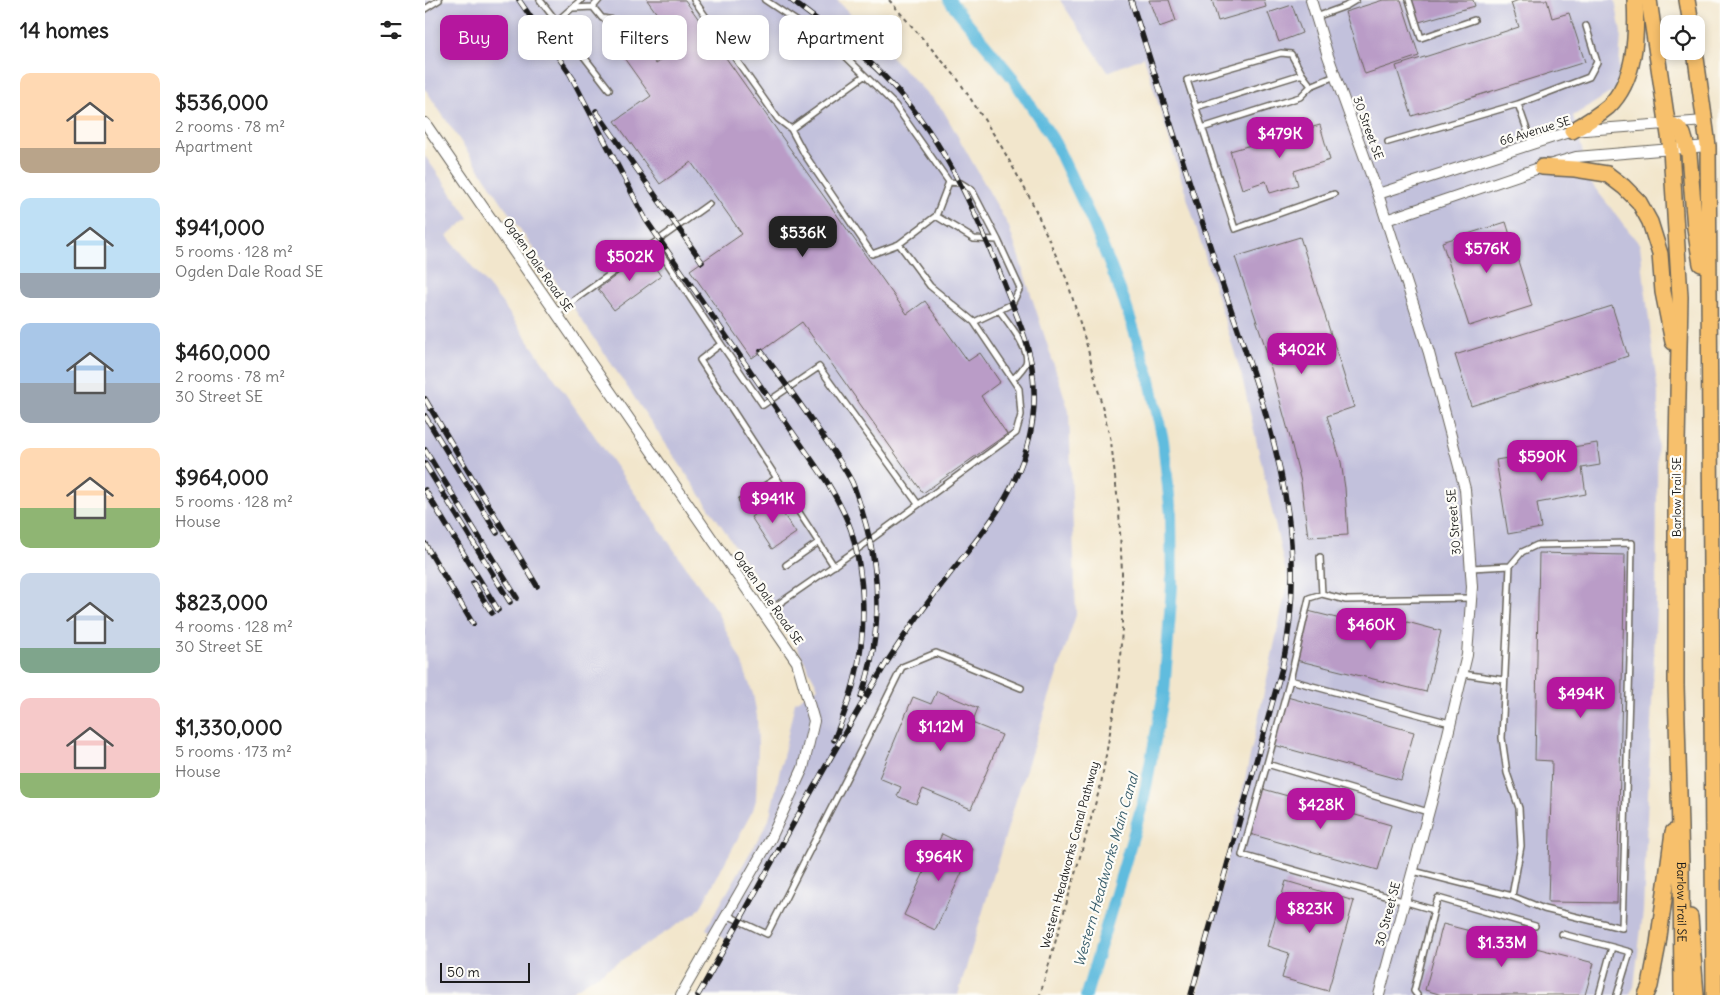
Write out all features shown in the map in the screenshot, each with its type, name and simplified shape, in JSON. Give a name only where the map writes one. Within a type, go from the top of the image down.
[{"type":"main road","points":[[1572,131],[1609,106],[1627,80],[1633,58],[1636,24],[1635,0]]},
{"type":"main road","name":"Barlow Trail SE","points":[[1649,0],[1671,149],[1679,297],[1676,686],[1681,864],[1682,995]]},
{"type":"main road","points":[[1687,0],[1690,15]]},
{"type":"main road","points":[[1696,60],[1708,146],[1714,995]]},
{"type":"main road","points":[[1668,123],[1678,128],[1683,134],[1689,154],[1695,228],[1709,315]]},
{"type":"main road","points":[[1542,167],[1575,169],[1607,174],[1639,202],[1650,222],[1661,254],[1663,292],[1678,368]]},
{"type":"main road","points":[[1646,995],[1650,986],[1659,944],[1679,789]]},
{"type":"main road","points":[[1681,864],[1691,926],[1697,995]]},
{"type":"main road","points":[[1713,881],[1720,910]]},
{"type":"street","name":"30 Street SE","points":[[1311,0],[1378,194],[1429,354],[1465,489],[1471,598],[1467,655],[1429,812],[1379,995]]},
{"type":"street","name":"66 Avenue SE","points":[[1378,194],[1572,131],[1668,123],[1705,122]]},
{"type":"street","name":"Ogden Dale Road SE","points":[[425,124],[797,662],[814,721],[803,768],[771,838],[681,995]]},
{"type":"street","points":[[1386,220],[1576,157],[1708,146]]},
{"type":"lane","points":[[425,9],[439,0]]},
{"type":"lane","points":[[540,0],[551,15]]},
{"type":"lane","points":[[564,15],[581,0]]},
{"type":"lane","points":[[572,8],[593,7],[599,0]]},
{"type":"lane","points":[[694,0],[778,119],[791,129],[805,155],[872,254],[899,244],[936,216],[949,182]]},
{"type":"lane","points":[[765,0],[837,48],[895,105],[949,182]]},
{"type":"lane","points":[[1316,17],[1346,6],[1356,0]]},
{"type":"lane","points":[[1409,0],[1421,38],[1474,20]]},
{"type":"lane","points":[[593,7],[602,18]]},
{"type":"lane","points":[[1387,142],[1518,104],[1589,77],[1597,62],[1587,26]]},
{"type":"lane","points":[[1311,86],[1291,54],[1281,52],[1187,80],[1235,229],[1334,194]]},
{"type":"lane","points":[[586,60],[609,89]]},
{"type":"lane","points":[[1196,107],[1302,74]]},
{"type":"lane","points":[[791,129],[864,76]]},
{"type":"lane","points":[[1203,128],[1300,98],[1311,86],[1336,76]]},
{"type":"lane","points":[[1518,104],[1532,144]]},
{"type":"lane","points":[[949,182],[961,183],[972,190],[1020,288],[1012,304],[974,322]]},
{"type":"lane","points":[[556,313],[709,204]]},
{"type":"lane","points":[[936,216],[974,240],[998,240]]},
{"type":"lane","points":[[654,243],[763,406],[819,367],[919,504]]},
{"type":"lane","points":[[764,614],[834,566],[1017,433],[1021,415],[1019,388],[974,322],[929,286],[899,244]]},
{"type":"lane","points":[[999,310],[1020,340],[1026,354],[1026,363],[1013,379]]},
{"type":"lane","points":[[721,344],[700,360],[834,566]]},
{"type":"lane","points":[[742,500],[777,478]]},
{"type":"lane","points":[[786,565],[819,542]]},
{"type":"lane","points":[[1413,870],[1512,896],[1544,909],[1622,928],[1631,660],[1632,543],[1537,546],[1522,552],[1510,566],[1502,738],[1507,773],[1519,808],[1521,846],[1512,896]]},
{"type":"lane","points":[[1320,557],[1322,594]]},
{"type":"lane","points":[[1470,568],[1510,566]]},
{"type":"lane","points":[[1434,910],[1242,856],[1290,680],[1309,598],[1322,594],[1346,600],[1471,598]]},
{"type":"lane","points":[[727,915],[767,934],[902,667],[936,653],[1021,688]]},
{"type":"lane","points":[[1463,674],[1505,680]]},
{"type":"lane","points":[[1290,680],[1451,724]]},
{"type":"lane","points":[[1267,764],[1429,812]]},
{"type":"lane","points":[[1417,995],[1414,991],[1438,898],[1535,926]]},
{"type":"lane","points":[[1562,934],[1630,952],[1617,995]]},
{"type":"lane","points":[[1599,995],[1612,947]]},
{"type":"path","name":"Western Headworks Canal Pathway","points":[[889,0],[957,78],[1000,144],[1031,200],[1067,280],[1087,346],[1111,441],[1119,512],[1122,572],[1122,630],[1117,686],[1101,784],[1041,995]]},
{"type":"shaded area","points":[[425,0],[837,0],[851,15],[779,15],[779,60],[895,60],[943,110],[1009,227],[1069,411],[1076,615],[1016,800],[958,995],[702,995],[728,941],[706,929],[769,820],[795,702],[818,687],[771,599],[425,89]]},
{"type":"shaded area","points":[[1060,0],[1615,0],[1621,33],[1618,88],[1573,116],[1591,183],[1640,245],[1658,394],[1656,609],[1643,912],[1634,987],[1629,995],[1198,995],[1288,582],[1242,377],[1144,57],[1108,72]]},
{"type":"shaded area","points":[[425,156],[469,218],[447,236],[502,303],[716,610],[742,663],[753,694],[757,716],[756,800],[753,810],[702,905],[696,913],[566,995],[425,995]]},
{"type":"building","points":[[647,0],[685,0],[697,17],[697,60],[727,60],[907,314],[925,301],[968,361],[980,353],[1000,382],[981,396],[1007,434],[923,493],[802,322],[752,358],[690,270],[742,234],[691,162],[660,184],[615,121],[651,96],[625,60],[653,60],[656,64],[662,60],[687,60],[687,15],[658,15]]},
{"type":"building","points":[[1149,0],[1169,0],[1176,21],[1159,27]]},
{"type":"building","points":[[1212,0],[1264,0],[1266,7],[1218,21]]},
{"type":"building","points":[[1383,0],[1401,0],[1419,56],[1365,74],[1345,12]]},
{"type":"building","points":[[1412,0],[1473,0],[1475,6],[1419,22]]},
{"type":"building","points":[[1519,0],[1547,0],[1552,18],[1569,13],[1585,62],[1412,116],[1396,66],[1519,27],[1511,3]]},
{"type":"building","points":[[1292,5],[1302,33],[1279,42],[1268,13]]},
{"type":"building","points":[[1320,125],[1330,160],[1294,171],[1298,185],[1270,193],[1266,181],[1242,189],[1230,151]]},
{"type":"building","points":[[1506,222],[1532,306],[1469,326],[1442,242]]},
{"type":"building","points":[[1300,237],[1354,407],[1327,416],[1341,462],[1348,535],[1308,537],[1301,482],[1288,430],[1264,343],[1235,257]]},
{"type":"building","points":[[645,254],[661,276],[614,310],[598,289]]},
{"type":"building","points":[[1612,306],[1628,356],[1471,406],[1455,355]]},
{"type":"building","points":[[1597,443],[1600,465],[1582,468],[1586,494],[1537,503],[1541,528],[1508,534],[1496,460]]},
{"type":"building","points":[[774,500],[796,533],[772,549],[751,517],[758,512],[755,507],[764,501],[766,505]]},
{"type":"building","points":[[1539,553],[1625,555],[1617,903],[1548,902],[1552,761],[1535,760]]},
{"type":"building","points":[[1308,611],[1373,627],[1375,620],[1405,628],[1407,622],[1441,631],[1426,692],[1296,660]]},
{"type":"building","points":[[937,691],[978,708],[972,723],[1002,735],[971,809],[923,789],[916,804],[897,796],[901,787],[879,778],[913,697],[931,704]]},
{"type":"building","points":[[1287,697],[1414,732],[1401,780],[1274,745]]},
{"type":"building","points":[[1263,789],[1391,825],[1378,870],[1250,834]]},
{"type":"building","points":[[942,834],[973,849],[935,930],[904,915]]},
{"type":"building","points":[[1286,881],[1354,901],[1328,991],[1282,978],[1289,953],[1267,946]]},
{"type":"building","points":[[1443,924],[1594,963],[1585,995],[1442,995],[1425,990]]},
{"type":"waterway","name":"Western Headworks Main Canal","points":[[949,0],[1012,77],[1054,141],[1094,225],[1124,300],[1149,376],[1163,440],[1171,514],[1172,586],[1164,693],[1143,802],[1086,995]]},
{"type":"railway","points":[[519,0],[574,80]]},
{"type":"railway","points":[[698,995],[814,786],[887,662],[943,582],[995,515],[1009,492],[1025,454],[1033,416],[1033,376],[1025,340],[980,225],[938,145],[903,97],[872,64],[791,0]]},
{"type":"railway","points":[[1131,0],[1268,423],[1283,483],[1292,553],[1291,611],[1282,668],[1191,995]]},
{"type":"railway","points":[[571,76],[646,220],[827,482],[849,524],[856,548],[862,585],[863,623],[855,678],[834,740]]},
{"type":"railway","points":[[596,111],[702,262]]},
{"type":"railway","points":[[761,351],[844,468],[852,482],[863,514],[875,568],[877,611],[872,655],[861,697]]},
{"type":"railway","points":[[425,399],[537,586]]},
{"type":"railway","points":[[425,416],[497,533]]},
{"type":"railway","points":[[425,450],[517,598]]},
{"type":"railway","points":[[425,464],[510,602]]},
{"type":"railway","points":[[425,490],[498,610]]},
{"type":"railway","points":[[425,544],[473,624]]},
{"type":"railway","points":[[473,583],[492,613]]}]
